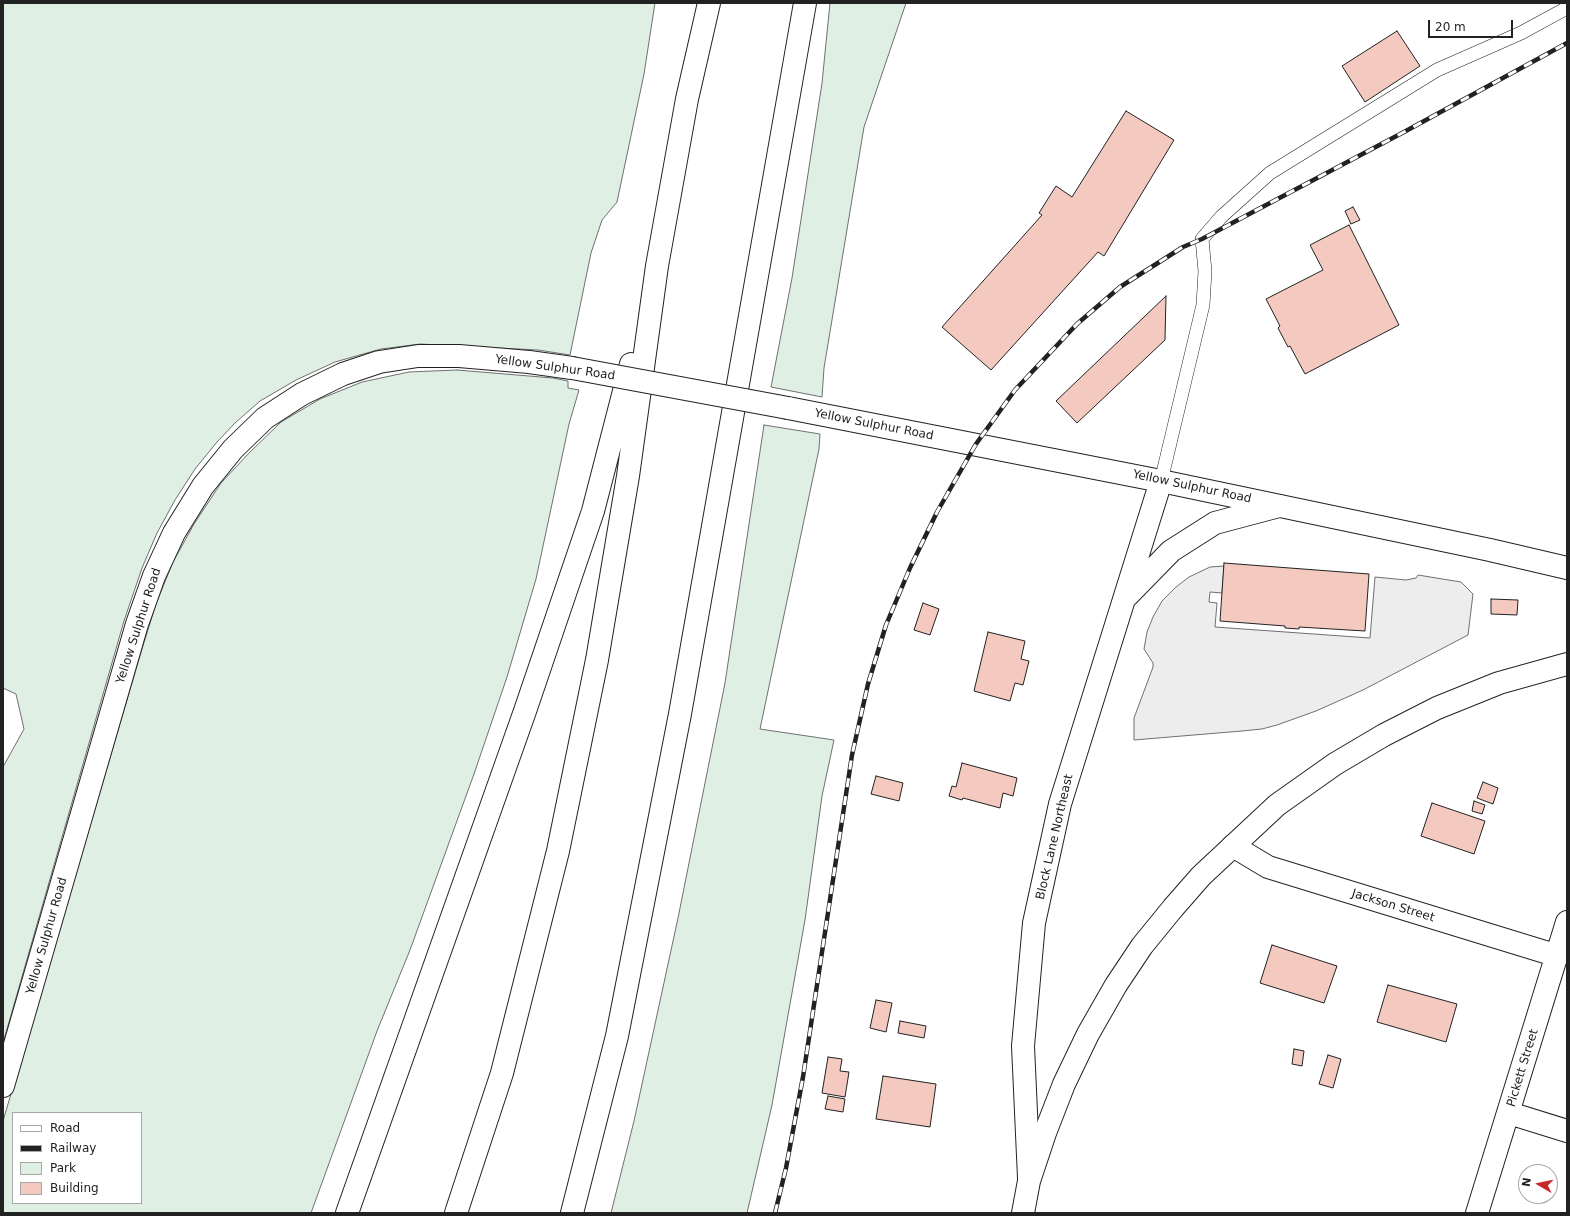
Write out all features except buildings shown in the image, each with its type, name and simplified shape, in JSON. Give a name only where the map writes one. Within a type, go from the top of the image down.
[{"type":"main road","points":[[456,1213],[502,1073],[558,851],[597,660],[629,468],[657,266],[687,99],[709,3]]},
{"type":"main road","points":[[572,1213],[617,1036],[680,714],[805,3]]},
{"type":"main road","points":[[347,1213],[522,719],[593,512],[657,266]]},
{"type":"main road","name":"Yellow Sulphur Road","points":[[3,1086],[137,624],[154,576],[174,533],[203,486],[233,449],[265,418],[302,394],[343,374],[379,362],[418,356],[459,356],[529,362],[572,368],[1162,480],[1490,550],[1567,568]]},
{"type":"main road","name":"Block Lane Northeast","points":[[1029,1181],[1023,1046],[1034,923],[1060,804],[1162,480]]},
{"type":"main road","points":[[1124,599],[1171,551],[1215,524],[1279,506]]},
{"type":"main road","points":[[1023,1213],[1029,1181],[1045,1133],[1064,1084],[1088,1034],[1116,985],[1142,946],[1201,876],[1277,805],[1335,764],[1384,735],[1437,708],[1478,691],[1499,683],[1567,664]]},
{"type":"main road","name":"Jackson Street","points":[[1233,846],[1268,867],[1558,956]]},
{"type":"main road","name":"Pickett Street","points":[[1477,1213],[1558,956],[1567,922]]},
{"type":"main road","points":[[1509,1113],[1567,1131]]},
{"type":"lane","points":[[1162,480],[1203,305],[1205,271],[1202,239],[1221,217],[1270,173],[1437,70],[1521,33],[1567,8]]},
{"type":"green space","points":[[3,3],[655,3],[644,74],[617,202],[602,220],[591,253],[570,355],[538,350],[420,344],[381,349],[335,362],[296,380],[260,401],[235,423],[217,442],[195,469],[175,500],[157,533],[142,568],[124,621],[3,1043],[3,767],[24,729],[16,694],[3,688]]},
{"type":"green space","points":[[830,3],[906,3],[864,127],[824,368],[822,397],[771,387],[792,278],[822,83]]},
{"type":"green space","points":[[457,370],[553,378],[568,381],[568,388],[579,390],[569,424],[536,579],[507,677],[474,774],[410,950],[377,1031],[311,1213],[3,1213],[3,1121],[142,649],[156,604],[173,562],[194,524],[221,483],[281,422],[320,399],[362,382],[409,372]]},
{"type":"green space","points":[[764,425],[820,434],[819,449],[760,729],[834,740],[822,796],[805,920],[772,1105],[747,1213],[611,1213],[634,1121],[678,918],[725,683]]},
{"type":"shaded area","points":[[1224,566],[1222,593],[1210,592],[1209,602],[1217,603],[1215,627],[1370,638],[1375,577],[1406,580],[1416,578],[1418,575],[1461,582],[1473,594],[1468,635],[1363,690],[1316,711],[1277,725],[1262,729],[1134,740],[1134,718],[1153,667],[1153,663],[1144,649],[1147,632],[1153,617],[1162,601],[1189,577],[1210,567]]},
{"type":"railway","points":[[775,1213],[786,1168],[803,1077],[852,755],[868,684],[886,625],[910,568],[937,512],[976,444],[1015,390],[1077,324],[1120,287],[1183,247],[1202,239],[1404,132],[1567,43]]}]
